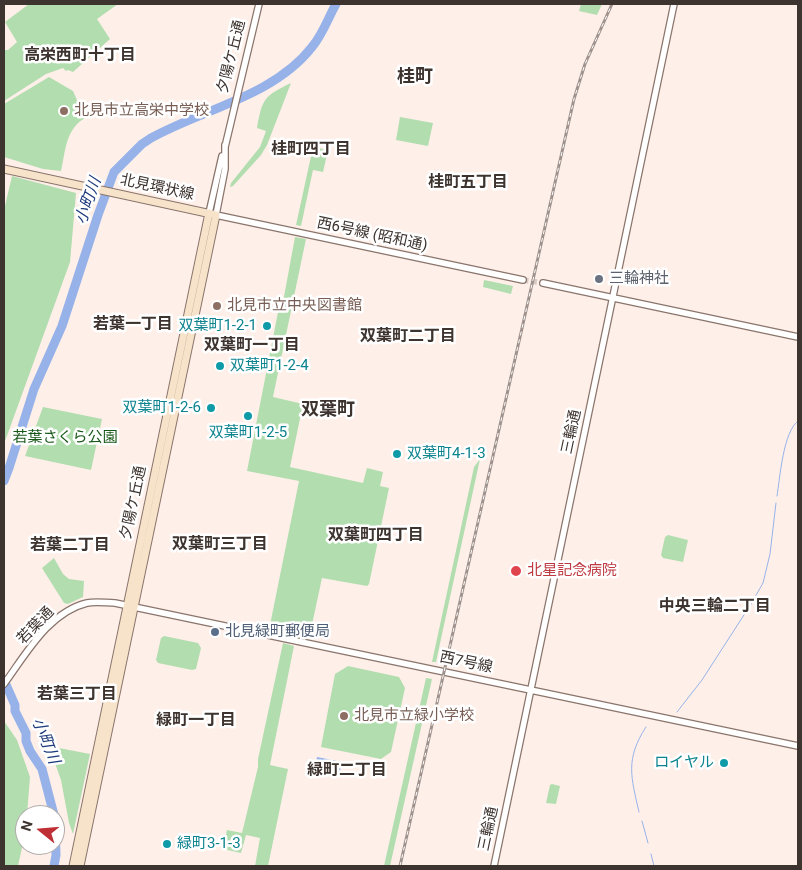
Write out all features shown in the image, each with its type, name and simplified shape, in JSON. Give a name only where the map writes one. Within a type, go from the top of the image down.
[{"type":"main road","name":"北見環状線","points":[[4,169],[99,191],[213,214]]},
{"type":"main road","name":"夕陽ケ丘通","points":[[80,866],[131,606],[213,214]]},
{"type":"main road","name":"夕陽ケ丘通","points":[[72,866],[131,606]]},
{"type":"street","name":"夕陽ケ丘通","points":[[213,214],[225,145],[260,4]]},
{"type":"street","name":"三輪通","points":[[494,866],[674,4]]},
{"type":"street","name":"西6号線 (昭和通)","points":[[213,214],[523,280]]},
{"type":"street","points":[[543,283],[798,337]]},
{"type":"street","name":"若葉通","points":[[4,684],[52,622],[66,612],[88,603],[114,603],[131,606]]},
{"type":"street","name":"西7号線","points":[[131,606],[798,746]]},
{"type":"green space","points":[[29,4],[118,4],[97,19],[110,39],[73,72],[66,71],[63,68],[46,74],[4,101],[4,50],[8,50],[17,42],[5,22]]},
{"type":"green space","points":[[581,4],[602,4],[597,15],[579,11]]},
{"type":"green space","points":[[49,77],[73,91],[85,118],[74,128],[67,141],[61,171],[43,169],[4,157],[4,104]]},
{"type":"green space","points":[[291,83],[267,145],[261,155],[230,187],[231,183],[260,147],[266,131],[257,128],[263,104],[275,91]]},
{"type":"green space","points":[[400,117],[433,123],[428,146],[396,140]]},
{"type":"green space","points":[[313,147],[328,150],[323,172],[313,170],[301,226],[296,225]]},
{"type":"green space","points":[[12,176],[76,193],[70,262],[4,444],[4,210]]},
{"type":"green space","points":[[295,237],[306,239],[273,397],[303,404],[290,467],[363,483],[367,468],[383,472],[380,486],[389,488],[369,584],[367,586],[322,578],[310,634],[305,636],[272,629],[270,625],[299,481],[247,471],[279,307],[283,302]]},
{"type":"green space","points":[[484,280],[513,286],[511,294],[483,287]]},
{"type":"green space","name":"若葉さくら公園","points":[[43,407],[102,419],[91,470],[25,456]]},
{"type":"green space","points":[[480,459],[436,662],[432,662],[474,467]]},
{"type":"green space","points":[[668,535],[688,540],[683,562],[663,558],[661,555],[665,537]]},
{"type":"green space","points":[[54,558],[63,574],[69,579],[84,581],[83,597],[68,604],[64,603],[42,568]]},
{"type":"green space","points":[[164,636],[198,643],[201,648],[196,669],[192,670],[158,663],[156,660],[161,638]]},
{"type":"green space","points":[[283,643],[294,646],[270,765],[288,769],[268,866],[255,866],[260,838],[246,835],[241,853],[223,849],[227,830],[242,833],[258,767],[258,759]]},
{"type":"green space","points":[[348,666],[399,677],[405,688],[391,752],[381,759],[321,747],[335,674]]},
{"type":"green space","points":[[426,678],[432,679],[390,866],[384,866]]},
{"type":"green space","points":[[4,721],[17,740],[30,777],[28,805],[15,805],[15,855],[20,855],[18,866],[4,866]]},
{"type":"green space","points":[[59,748],[90,754],[73,834],[69,823],[61,780],[55,763]]},
{"type":"green space","points":[[550,785],[560,786],[556,804],[546,803]]},
{"type":"water","points":[[317,757],[342,762],[339,775],[315,770]]},
{"type":"waterway","name":"小町川","points":[[4,481],[34,389],[62,326],[114,172],[142,144],[151,138],[237,100],[278,78],[296,64],[316,42],[336,4]]},
{"type":"waterway","points":[[777,496],[786,445],[789,435],[798,421]]},
{"type":"waterway","points":[[677,712],[702,680],[763,583],[770,554],[776,503]]},
{"type":"waterway","name":"小町川","points":[[4,680],[15,705],[15,711],[26,733],[26,741],[30,751],[42,769],[51,805]]},
{"type":"waterway","points":[[639,812],[632,778],[632,759],[639,738],[646,727]]},
{"type":"waterway","points":[[642,821],[648,843]]},
{"type":"waterway","points":[[651,854],[654,866]]},
{"type":"waterway","name":"小町川","points":[[54,866],[56,855]]},
{"type":"tunnel","points":[[523,280],[543,283]]},
{"type":"railway","points":[[400,866],[574,99],[585,64],[612,4]]},
{"type":"place","name":"北見市立高栄中学校","points":[[64,111]]},
{"type":"place","name":"三輪神社","points":[[599,279]]},
{"type":"place","name":"北見市立中央図書館","points":[[217,306]]},
{"type":"place","name":"双葉町1-2-1","points":[[267,326]]},
{"type":"place","name":"双葉町1-2-4","points":[[220,366]]},
{"type":"place","name":"双葉町1-2-6","points":[[211,408]]},
{"type":"place","name":"双葉町1-2-5","points":[[248,416]]},
{"type":"place","name":"双葉町4-1-3","points":[[397,454]]},
{"type":"place","name":"北星記念病院","points":[[516,571]]},
{"type":"place","name":"北見緑町郵便局","points":[[215,632]]},
{"type":"place","name":"北見市立緑小学校","points":[[344,716]]},
{"type":"place","name":"ロイヤル","points":[[724,763]]},
{"type":"place","name":"緑町3-1-3","points":[[167,844]]},
{"type":"district","name":"高栄西町十丁目","points":[[80,56]]},
{"type":"district","name":"桂町","points":[[415,77]]},
{"type":"district","name":"桂町四丁目","points":[[311,150]]},
{"type":"district","name":"桂町五丁目","points":[[468,183]]},
{"type":"district","name":"若葉一丁目","points":[[133,325]]},
{"type":"district","name":"双葉町二丁目","points":[[408,337]]},
{"type":"district","name":"双葉町一丁目","points":[[252,346]]},
{"type":"district","name":"双葉町","points":[[328,410]]},
{"type":"district","name":"双葉町四丁目","points":[[376,536]]},
{"type":"district","name":"双葉町三丁目","points":[[220,545]]},
{"type":"district","name":"若葉二丁目","points":[[70,546]]},
{"type":"district","name":"中央三輪二丁目","points":[[715,607]]},
{"type":"district","name":"若葉三丁目","points":[[77,695]]},
{"type":"district","name":"緑町一丁目","points":[[196,721]]},
{"type":"district","name":"緑町二丁目","points":[[347,771]]}]
